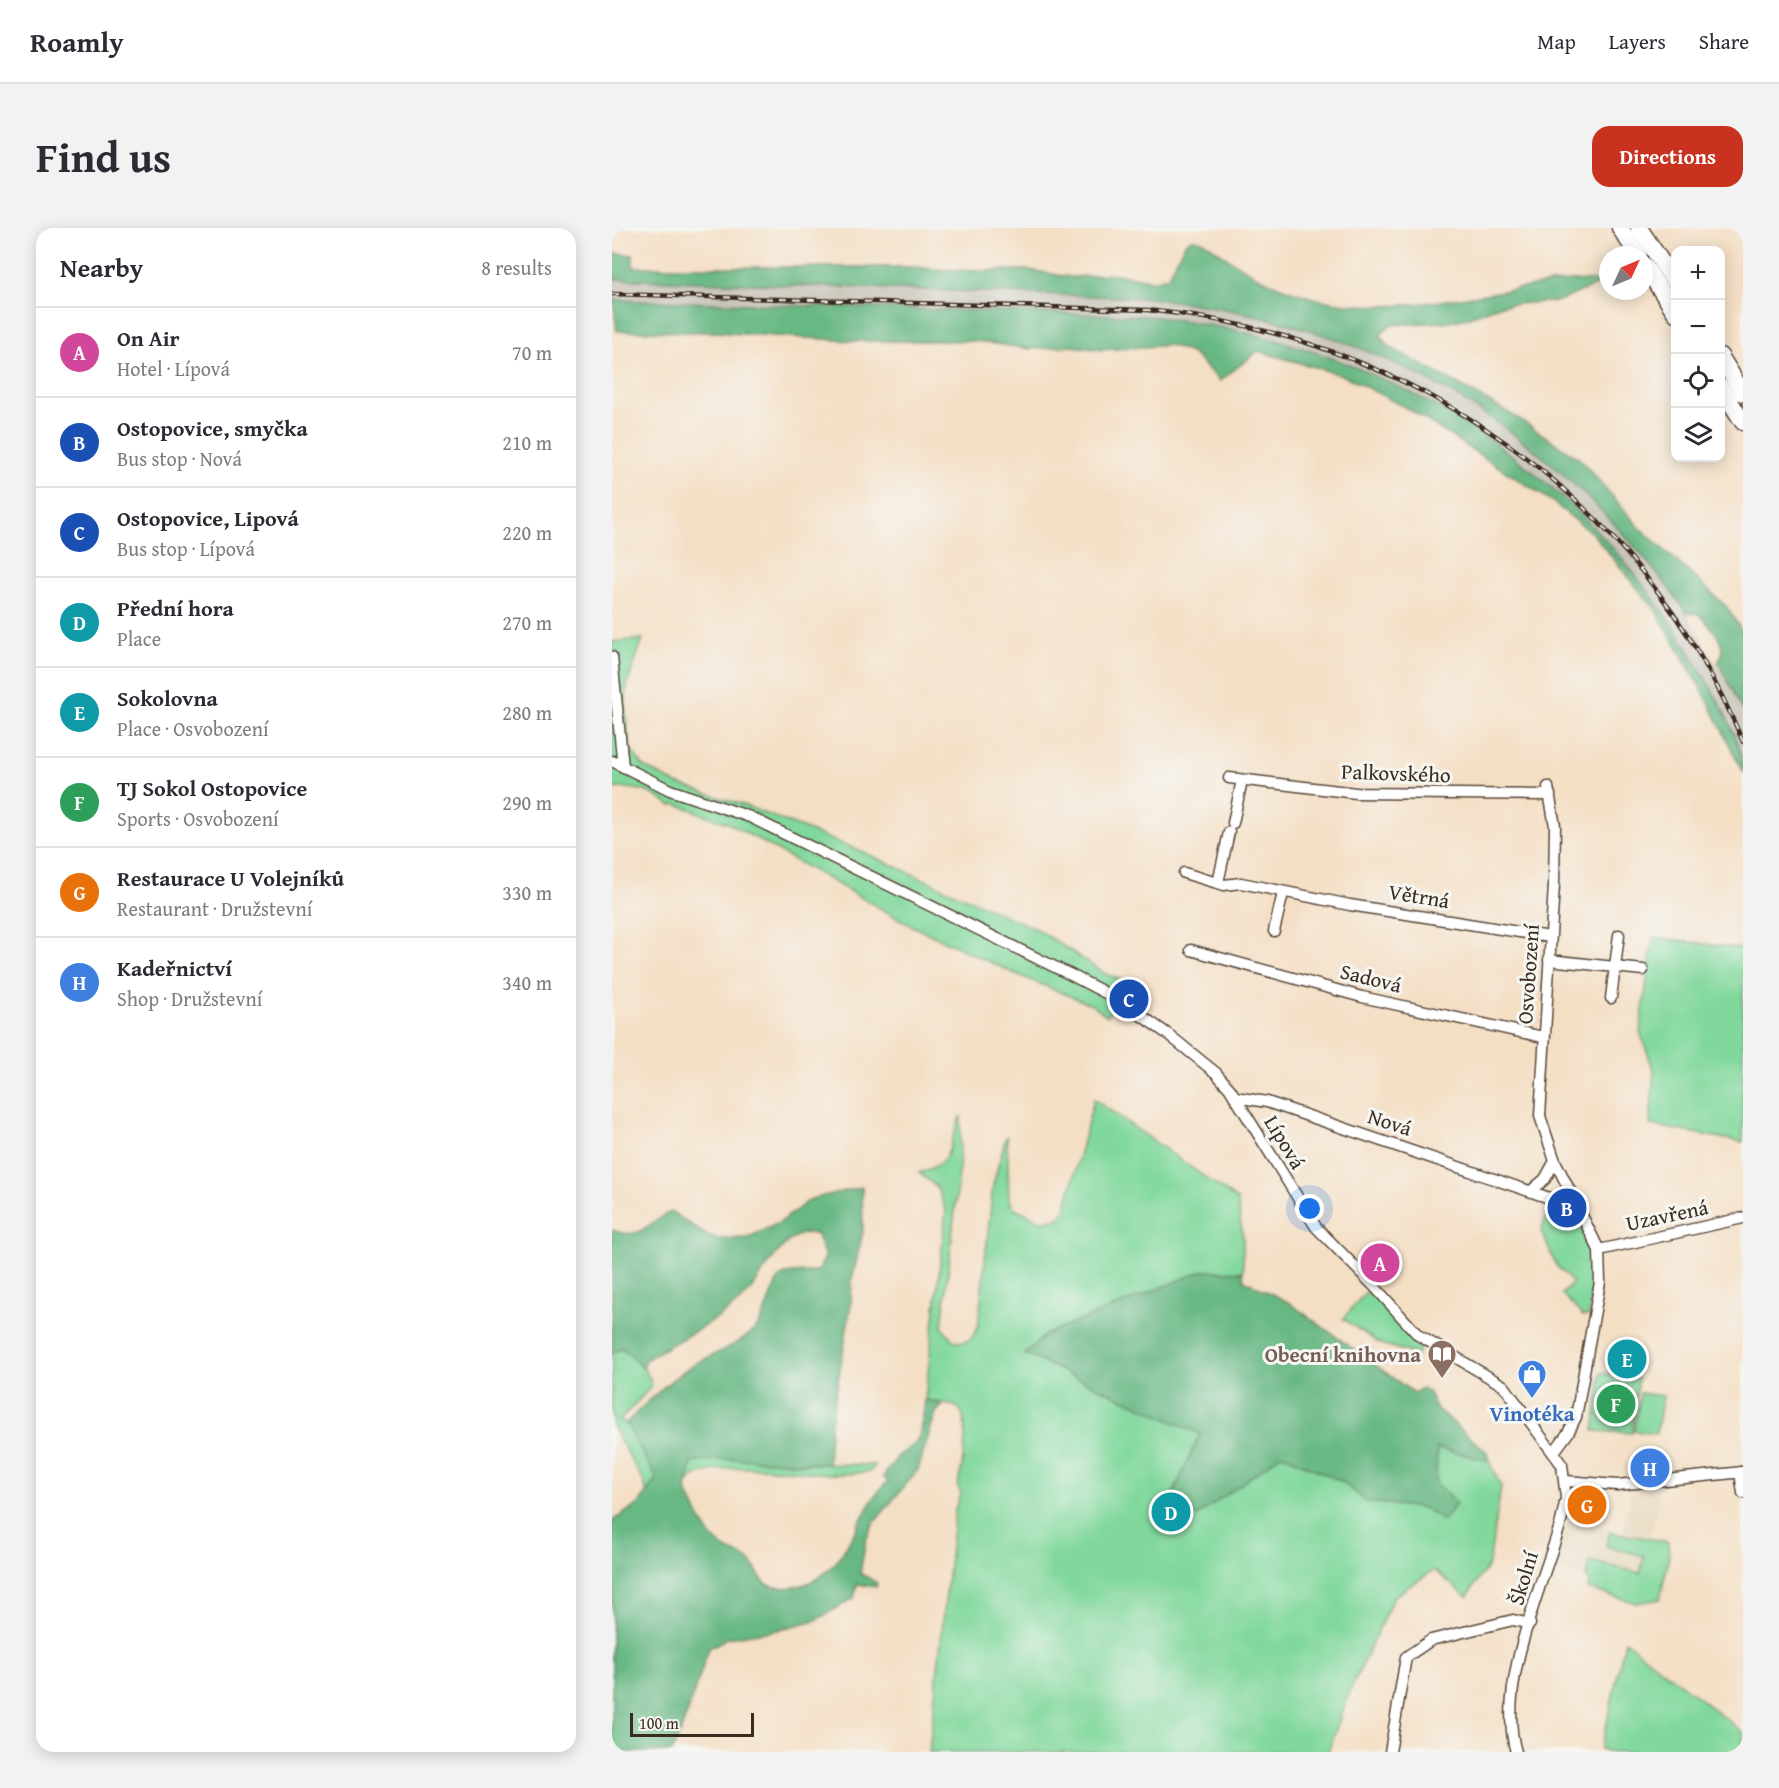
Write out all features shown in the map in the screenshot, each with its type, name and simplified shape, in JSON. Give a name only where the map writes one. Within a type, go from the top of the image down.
[{"type":"highway","points":[[1620,228],[1632,246]]},
{"type":"highway","points":[[1639,228],[1671,276]]},
{"type":"highway","points":[[1653,278],[1671,306]]},
{"type":"highway","points":[[1725,364],[1743,393]]},
{"type":"highway","points":[[1725,394],[1743,422]]},
{"type":"street","points":[[612,657],[623,767]]},
{"type":"street","name":"Lípová","points":[[612,761],[670,790],[750,817],[1119,1000],[1169,1035],[1216,1073],[1235,1097],[1316,1227],[1380,1292],[1418,1335],[1504,1386],[1533,1424]]},
{"type":"street","name":"Palkovského","points":[[1229,778],[1356,793],[1549,791]]},
{"type":"street","points":[[1218,883],[1242,780]]},
{"type":"street","name":"Osvobození","points":[[1549,791],[1555,826],[1540,1116],[1556,1166],[1599,1250],[1600,1282],[1576,1416],[1568,1433],[1554,1452]]},
{"type":"street","name":"Větrná","points":[[1184,873],[1218,883],[1241,883],[1282,893],[1550,937]]},
{"type":"street","points":[[1274,931],[1282,893]]},
{"type":"street","points":[[1611,998],[1619,935]]},
{"type":"street","name":"Sadová","points":[[1191,950],[1362,997],[1543,1037]]},
{"type":"street","points":[[1549,960],[1643,970]]},
{"type":"street","name":"Nová","points":[[1235,1097],[1267,1101],[1536,1190],[1579,1208]]},
{"type":"street","points":[[1536,1190],[1556,1166]]},
{"type":"street","name":"Uzavřená","points":[[1599,1250],[1743,1218]]},
{"type":"street","name":"Školní","points":[[1516,1752],[1510,1719],[1512,1692],[1566,1498],[1566,1481],[1562,1465],[1533,1424]]},
{"type":"street","points":[[1566,1481],[1617,1485],[1742,1472],[1743,1493]]},
{"type":"street","points":[[1390,1752],[1406,1657],[1431,1640],[1513,1620],[1530,1624]]},
{"type":"shaded area","points":[[612,279],[1098,295],[1188,302],[1226,308],[1307,328],[1391,361],[1459,397],[1519,437],[1576,484],[1645,556],[1687,613],[1743,711],[1743,761],[1689,652],[1671,623],[1586,520],[1540,477],[1450,413],[1384,378],[1301,346],[1223,326],[1185,320],[1097,314],[612,300]]},
{"type":"shaded area","points":[[1657,1491],[1658,1503],[1649,1539],[1668,1542],[1669,1556],[1660,1599],[1636,1603],[1588,1589],[1589,1580],[1553,1569],[1567,1522],[1622,1534],[1630,1503],[1629,1493]]},
{"type":"green space","points":[[1191,239],[1204,242],[1236,264],[1275,285],[1317,299],[1354,305],[1420,304],[1556,282],[1599,282],[1599,284],[1559,301],[1502,305],[1464,319],[1445,322],[1390,325],[1380,336],[1388,346],[1516,417],[1580,459],[1640,528],[1726,606],[1743,633],[1743,711],[1718,663],[1722,649],[1714,631],[1699,614],[1687,613],[1635,547],[1579,489],[1518,438],[1454,394],[1385,359],[1311,331],[1232,311],[1149,298],[612,279],[612,253],[633,255],[633,267],[917,267],[984,271],[1029,270],[1074,277],[1115,274],[1156,280],[1169,275],[1184,245]]},
{"type":"green space","points":[[613,300],[1148,316],[1232,329],[1312,351],[1388,381],[1460,420],[1526,467],[1587,521],[1642,583],[1690,653],[1724,711],[1742,759],[1743,773],[1709,703],[1655,609],[1593,534],[1550,500],[1412,411],[1345,376],[1258,351],[1220,381],[1193,354],[1170,345],[1102,350],[1072,346],[1031,349],[975,341],[852,341],[713,332],[617,331]]},
{"type":"green space","points":[[643,639],[627,684],[625,710],[630,749],[644,767],[677,784],[746,806],[863,852],[1040,931],[1104,973],[1121,980],[1135,979],[1107,1016],[1092,1005],[1011,972],[910,925],[730,824],[676,804],[671,806],[644,791],[629,788],[612,789],[612,642]]},
{"type":"green space","points":[[1653,937],[1743,949],[1743,1142],[1650,1125],[1654,1071],[1640,1032]]},
{"type":"green space","points":[[1094,1099],[1237,1200],[1243,1237],[1243,1272],[1202,1271],[1131,1302],[1046,1334],[1025,1354],[1200,1434],[1167,1507],[1194,1518],[1282,1454],[1341,1481],[1367,1502],[1424,1508],[1436,1484],[1437,1448],[1489,1461],[1501,1487],[1489,1564],[1467,1597],[1434,1570],[1394,1596],[1350,1691],[1328,1752],[929,1752],[955,1509],[961,1492],[957,1486],[965,1432],[962,1413],[957,1407],[925,1399],[946,1211],[937,1187],[919,1173],[945,1158],[961,1116],[959,1173],[942,1327],[953,1340],[965,1342],[974,1335],[978,1327],[993,1185],[1007,1136],[1009,1198],[1013,1207],[1041,1221],[1058,1219],[1065,1210]]},
{"type":"green space","points":[[862,1187],[863,1232],[852,1279],[851,1305],[830,1428],[828,1464],[743,1459],[709,1460],[692,1463],[686,1489],[701,1521],[717,1542],[748,1560],[767,1584],[783,1588],[799,1586],[816,1579],[830,1569],[840,1556],[876,1494],[888,1481],[883,1477],[898,1456],[916,1443],[921,1432],[925,1399],[943,1405],[936,1412],[918,1470],[873,1524],[866,1540],[860,1573],[877,1583],[876,1587],[857,1584],[854,1598],[816,1620],[778,1630],[727,1638],[709,1648],[679,1737],[671,1752],[612,1752],[612,1521],[639,1504],[657,1479],[626,1423],[674,1378],[700,1361],[734,1345],[756,1328],[776,1284],[783,1275],[819,1270],[825,1257],[817,1235],[807,1233],[797,1236],[778,1252],[740,1301],[715,1320],[646,1360],[643,1368],[622,1348],[612,1353],[612,1230],[623,1233],[639,1232],[672,1212],[703,1233],[718,1239],[747,1238],[779,1223],[811,1199]]},
{"type":"green space","points":[[1550,1206],[1564,1211],[1561,1220],[1578,1221],[1585,1236],[1593,1268],[1589,1316],[1583,1316],[1562,1294],[1573,1283],[1556,1265],[1541,1231]]},
{"type":"green space","points":[[1202,1271],[1243,1272],[1244,1280],[1288,1302],[1414,1393],[1422,1388],[1429,1393],[1437,1409],[1487,1452],[1489,1461],[1437,1448],[1436,1484],[1456,1503],[1443,1521],[1424,1508],[1367,1502],[1341,1481],[1282,1454],[1194,1518],[1167,1507],[1200,1434],[1025,1354],[1045,1335]]},
{"type":"green space","points":[[1370,1287],[1420,1347],[1417,1355],[1379,1343],[1343,1319]]},
{"type":"green space","points":[[622,1348],[641,1366],[651,1381],[651,1387],[620,1420],[626,1423],[657,1479],[646,1492],[644,1482],[612,1426],[612,1353]]},
{"type":"green space","points":[[1601,1373],[1638,1378],[1632,1433],[1594,1431]]},
{"type":"green space","points":[[1640,1393],[1663,1396],[1656,1434],[1634,1431]]},
{"type":"green space","points":[[729,1457],[801,1464],[875,1465],[870,1472],[842,1474],[734,1468],[714,1470],[698,1475],[687,1483],[692,1463]]},
{"type":"green space","points":[[1610,1532],[1668,1542],[1669,1556],[1660,1599],[1636,1603],[1588,1589],[1589,1580],[1586,1579],[1590,1561],[1640,1573],[1644,1556],[1606,1546]]},
{"type":"green space","points":[[1625,1641],[1743,1732],[1743,1752],[1610,1752],[1601,1749]]},
{"type":"railway","points":[[612,294],[1147,310],[1244,326],[1337,354],[1425,393],[1506,443],[1579,503],[1644,574],[1699,653],[1743,742]]},
{"type":"place","name":"Ostopovice, Lipová","points":[[1129,999]]},
{"type":"place","name":"Ostopovice, smyčka","points":[[1567,1208]]},
{"type":"place","name":"On Air","points":[[1380,1263]]},
{"type":"place","name":"Sokolovna","points":[[1627,1359]]},
{"type":"place","name":"Obecní knihovna","points":[[1442,1380]]},
{"type":"place","name":"Vinotéka","points":[[1532,1400]]},
{"type":"place","name":"TJ Sokol Ostopovice","points":[[1616,1404]]},
{"type":"place","name":"Kadeřnictví","points":[[1650,1468]]},
{"type":"place","name":"Restaurace U Volejníků","points":[[1587,1505]]},
{"type":"place","name":"Přední hora","points":[[1171,1512]]}]
